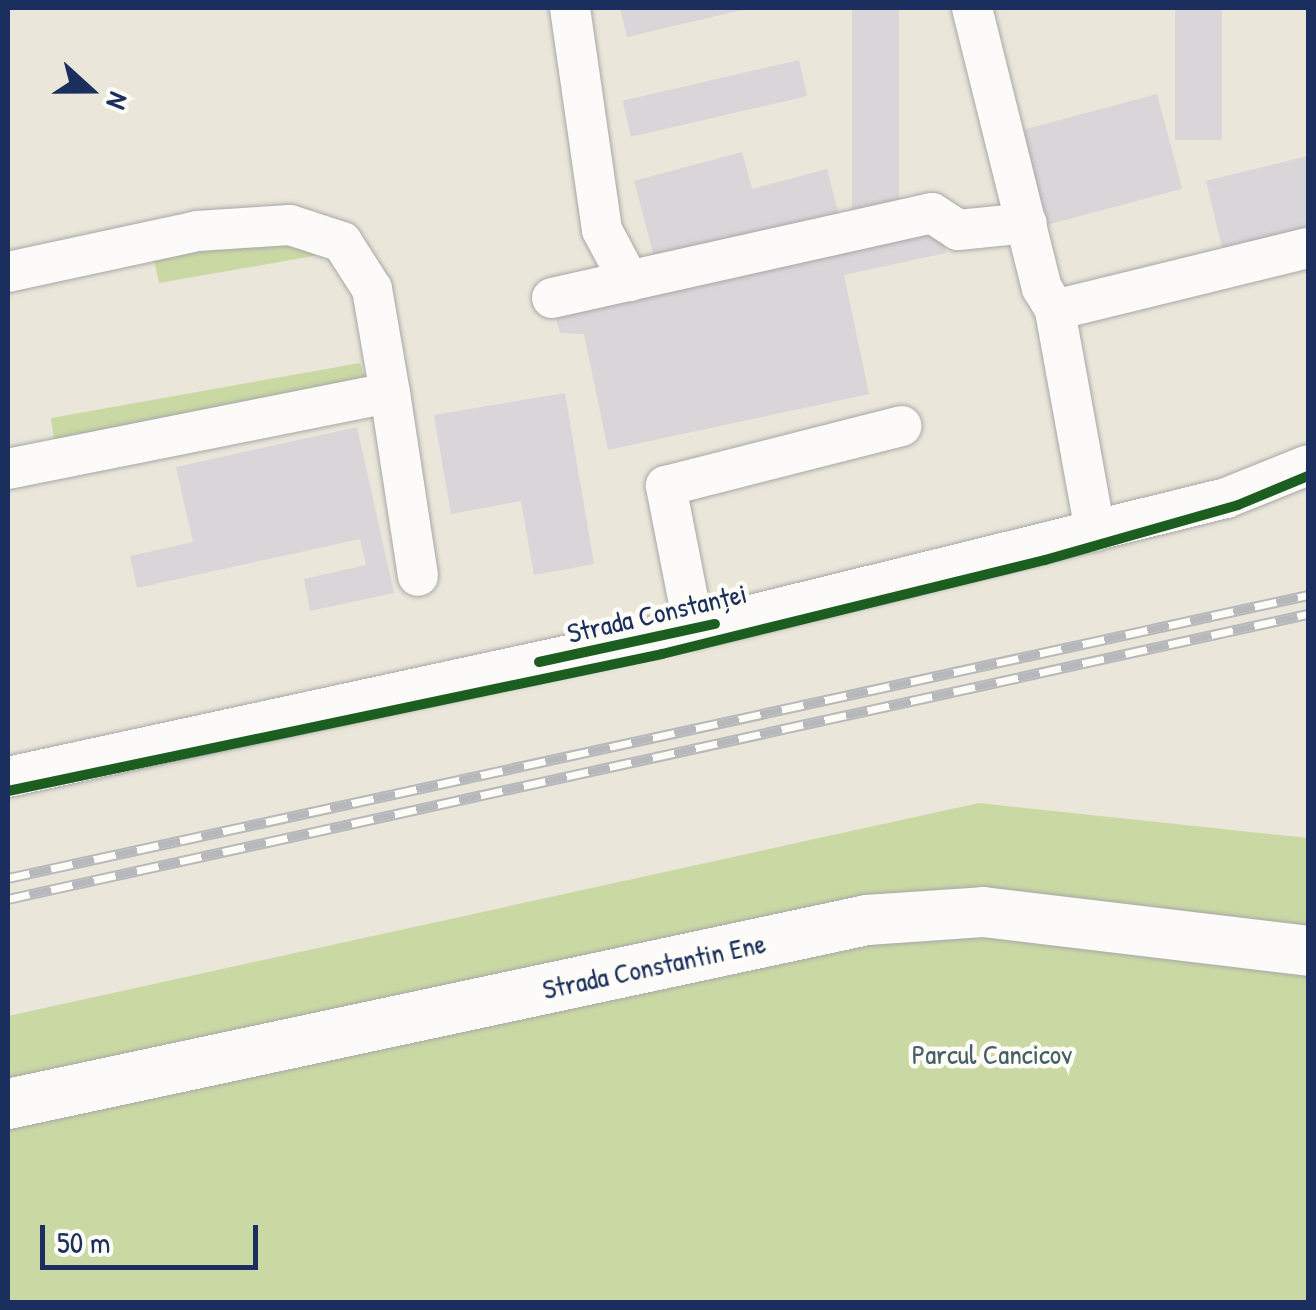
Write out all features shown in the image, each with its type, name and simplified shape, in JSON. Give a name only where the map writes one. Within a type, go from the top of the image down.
[{"type":"main road","name":"Strada Constantin Ene","points":[[8,1104],[867,920],[983,912],[1308,951]]},
{"type":"street","points":[[570,8],[602,230],[629,281]]},
{"type":"street","points":[[972,8],[1042,288],[1055,310],[1095,530]]},
{"type":"street","points":[[552,298],[932,212],[958,230],[1027,223]]},
{"type":"street","points":[[8,272],[197,231],[290,225],[342,242],[372,289],[418,576]]},
{"type":"street","points":[[1055,310],[1308,248]]},
{"type":"street","points":[[8,469],[390,393]]},
{"type":"street","points":[[694,629],[666,486],[902,426]]},
{"type":"street","name":"Strada Constanței","points":[[8,777],[694,629],[1226,498],[1308,465]]},
{"type":"green space","points":[[250,241],[298,245],[319,255],[159,283],[152,251]]},
{"type":"green space","points":[[360,363],[366,381],[54,440],[51,418]]},
{"type":"green space","name":"Parcul Cancicov","points":[[979,803],[1308,838],[1308,1302],[8,1302],[8,1016]]},
{"type":"building","points":[[620,8],[746,8],[746,9],[627,37]]},
{"type":"building","points":[[852,8],[899,8],[899,210],[852,210]]},
{"type":"building","points":[[1175,8],[1222,8],[1222,140],[1175,140]]},
{"type":"building","points":[[799,60],[807,96],[631,137],[623,101]]},
{"type":"building","points":[[1157,94],[1182,189],[1030,230],[1004,135]]},
{"type":"building","points":[[742,152],[752,189],[827,169],[840,219],[657,268],[634,181]]},
{"type":"building","points":[[1308,156],[1308,248],[1227,268],[1206,181]]},
{"type":"building","points":[[940,229],[946,253],[844,275],[869,394],[608,450],[584,334],[560,333],[555,315]]},
{"type":"building","points":[[565,393],[594,564],[534,575],[521,501],[451,514],[434,415]]},
{"type":"building","points":[[357,427],[394,593],[310,611],[304,579],[366,565],[360,539],[137,588],[130,556],[193,542],[176,467]]},
{"type":"railway","points":[[8,878],[1308,595]]},
{"type":"railway","points":[[8,899],[1308,614]]},
{"type":"cycle path","points":[[8,791],[662,654],[1045,560],[1238,505],[1308,476]]},
{"type":"cycle path","points":[[539,662],[715,624]]}]
